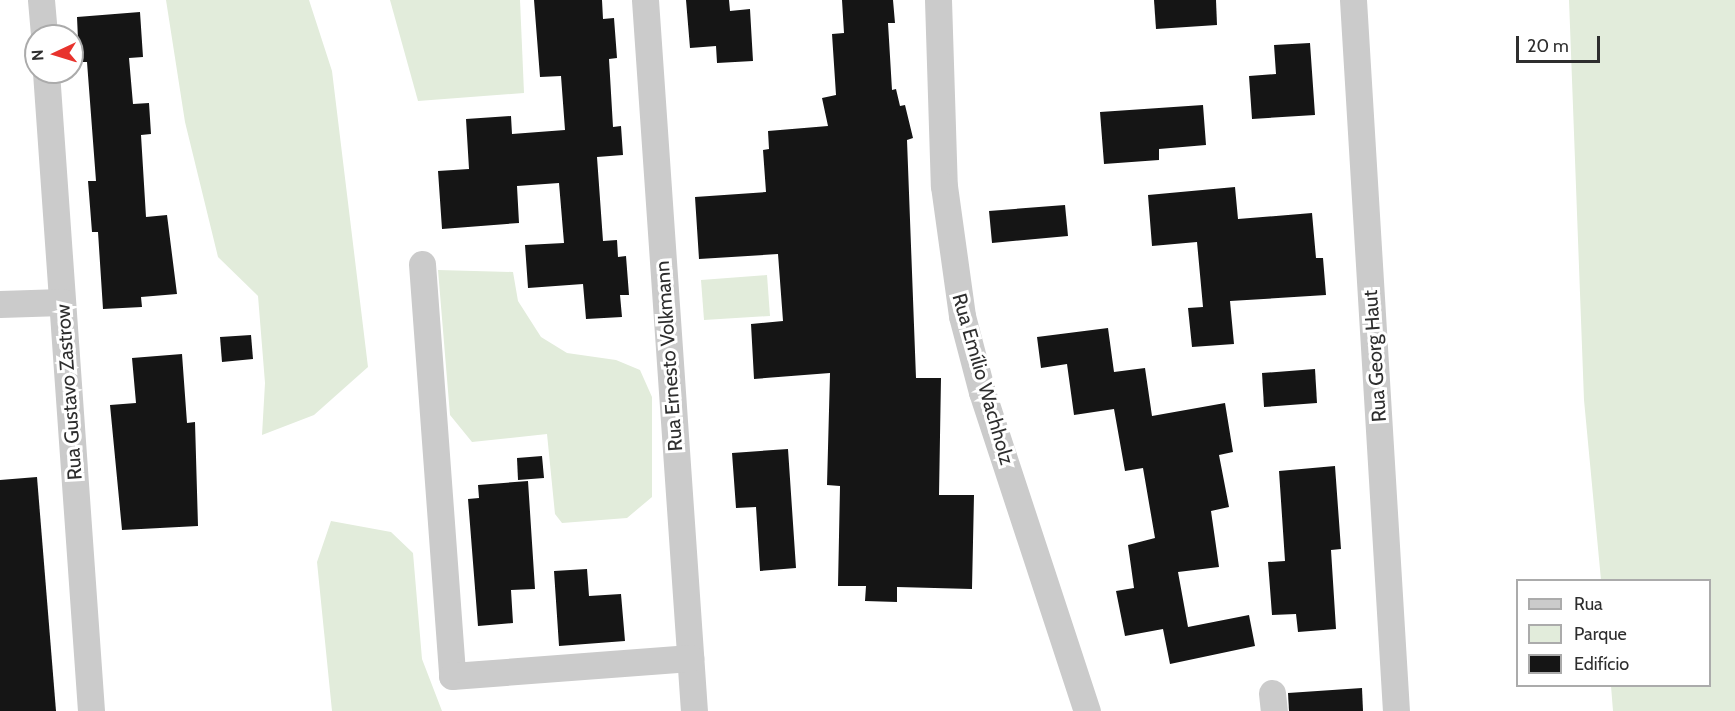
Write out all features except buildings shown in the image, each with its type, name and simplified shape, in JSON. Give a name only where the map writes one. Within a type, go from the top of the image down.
[{"type":"street","points":[[41,0],[43,24]]},
{"type":"street","name":"Rua Ernesto Volkmann","points":[[645,0],[694,711]]},
{"type":"street","name":"Rua Emílio Wachholz","points":[[938,0],[944,186],[962,316],[982,392],[1087,711]]},
{"type":"street","name":"Rua Georg Haut","points":[[1353,0],[1396,711]]},
{"type":"street","name":"Rua Gustavo Zastrow","points":[[47,84],[91,711]]},
{"type":"street","points":[[422,264],[452,676],[690,658]]},
{"type":"street","points":[[0,304],[62,302]]},
{"type":"green space","points":[[166,0],[309,0],[332,71],[368,367],[314,415],[262,435],[265,383],[258,296],[218,257],[185,122]]},
{"type":"green space","points":[[390,0],[520,0],[524,93],[418,101]]},
{"type":"green space","points":[[1569,0],[1735,0],[1735,711],[1613,711],[1611,687],[1711,687],[1711,579],[1601,579],[1584,400]]},
{"type":"green space","points":[[438,270],[513,272],[518,301],[541,337],[567,353],[616,360],[640,370],[652,397],[652,497],[627,518],[562,523],[555,514],[547,434],[472,442],[450,415]]},
{"type":"green space","points":[[767,275],[770,316],[704,320],[701,280]]},
{"type":"green space","points":[[331,521],[391,532],[413,553],[422,659],[442,711],[332,711],[317,562]]}]
